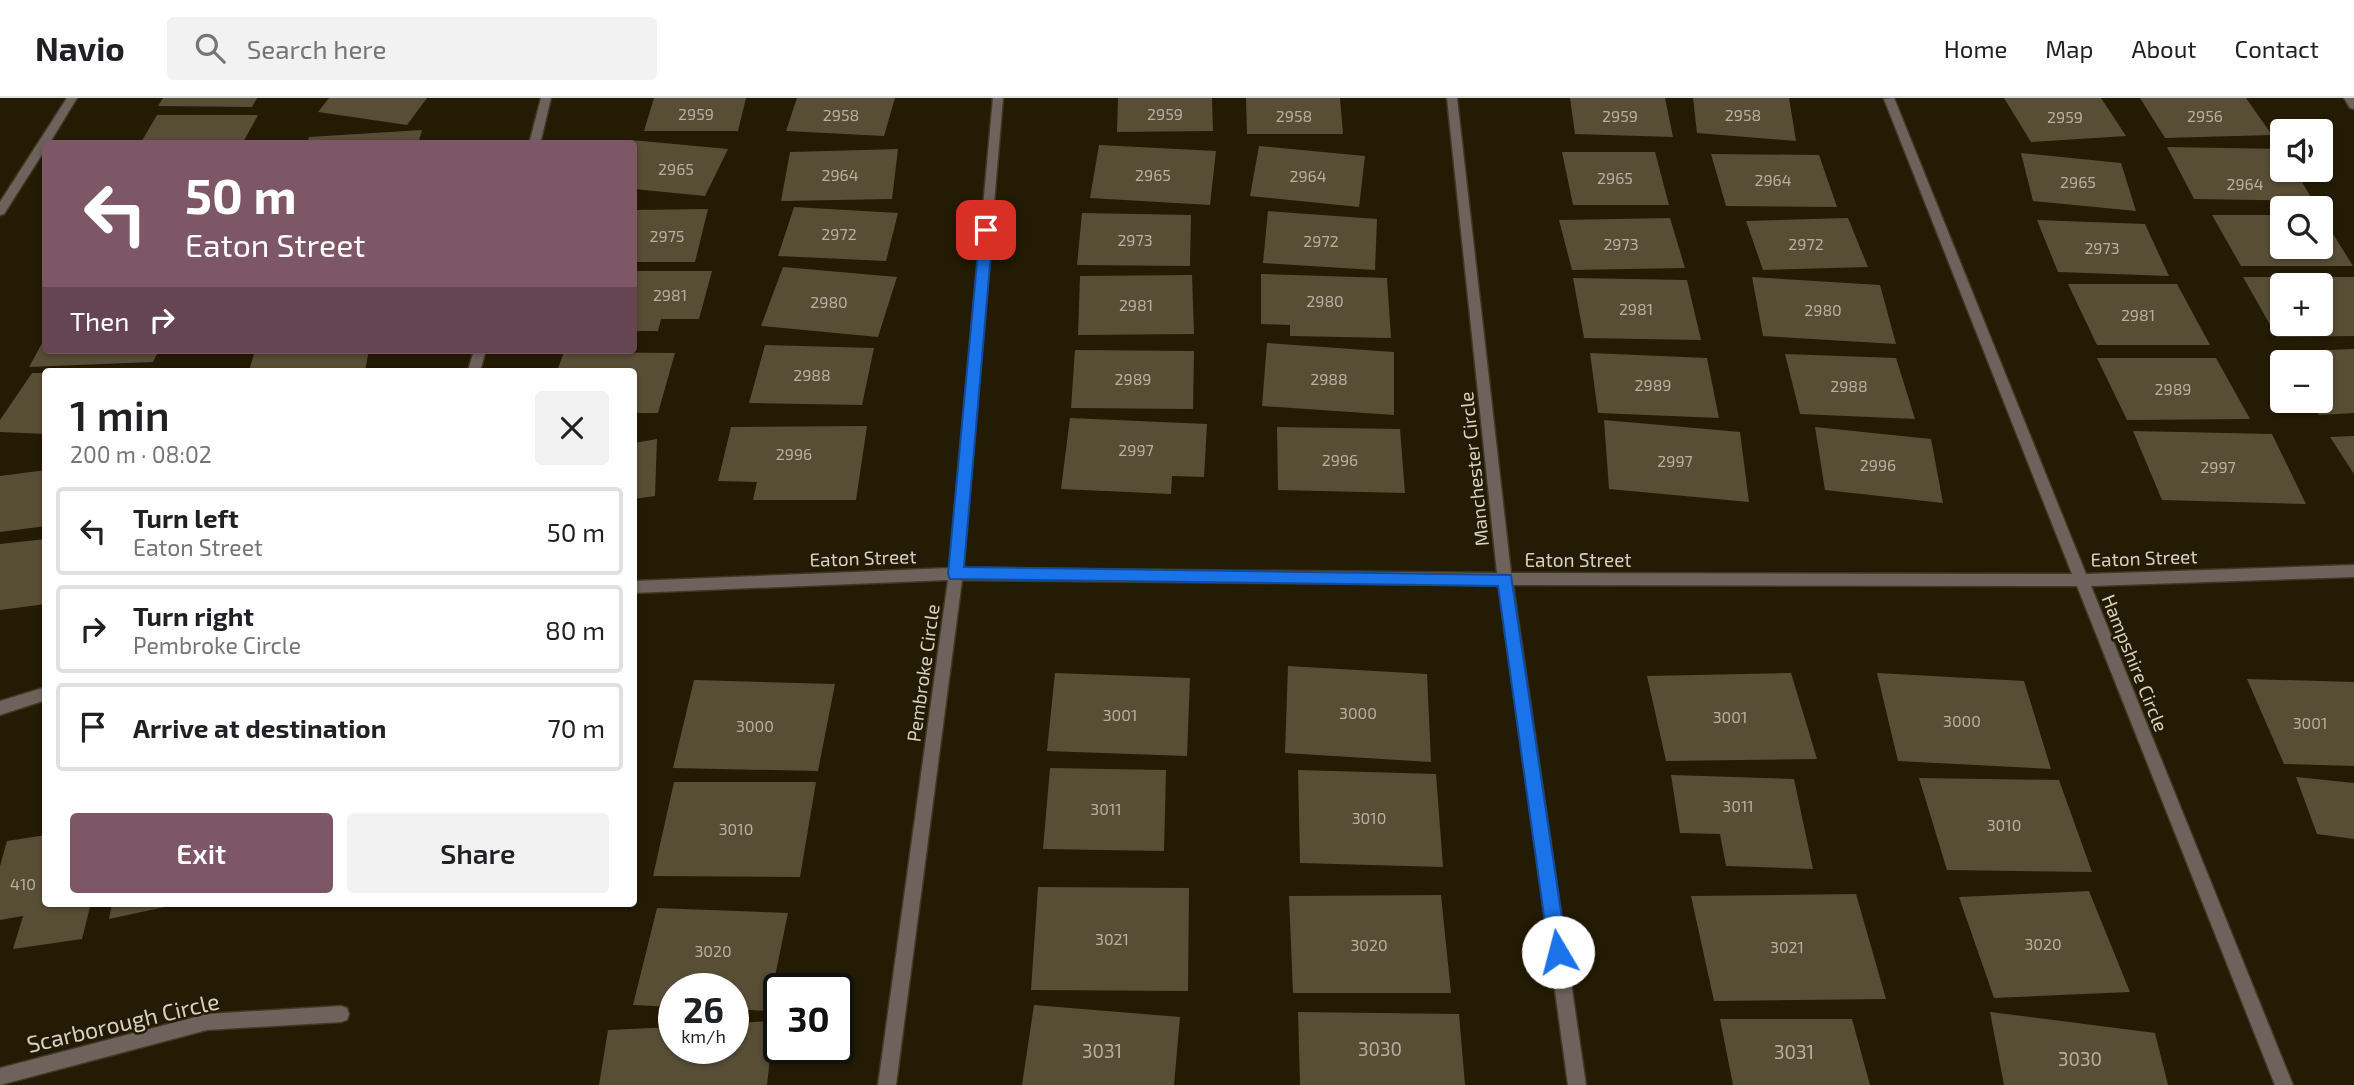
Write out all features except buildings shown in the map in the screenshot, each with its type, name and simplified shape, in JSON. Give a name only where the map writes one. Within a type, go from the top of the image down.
[{"type":"street","points":[[45,140],[72,98]]},
{"type":"street","points":[[535,140],[546,98]]},
{"type":"street","name":"Pembroke Circle","points":[[887,1085],[956,574],[998,98]]},
{"type":"street","name":"Manchester Circle","points":[[1452,98],[1505,579],[1577,1085]]},
{"type":"street","points":[[2349,98],[2354,105]]},
{"type":"street","name":"Hampshire Circle","points":[[1889,99],[2284,1085]]},
{"type":"street","points":[[0,211],[42,145]]},
{"type":"street","name":"Eaton Street","points":[[637,587],[956,574],[2081,580],[2354,571]]},
{"type":"street","points":[[0,708],[42,694]]},
{"type":"street","name":"Scarborough Circle","points":[[0,1077],[207,1022],[341,1014]]},
{"type":"route","points":[[986,230],[956,574],[1505,579],[1558,952]]}]
